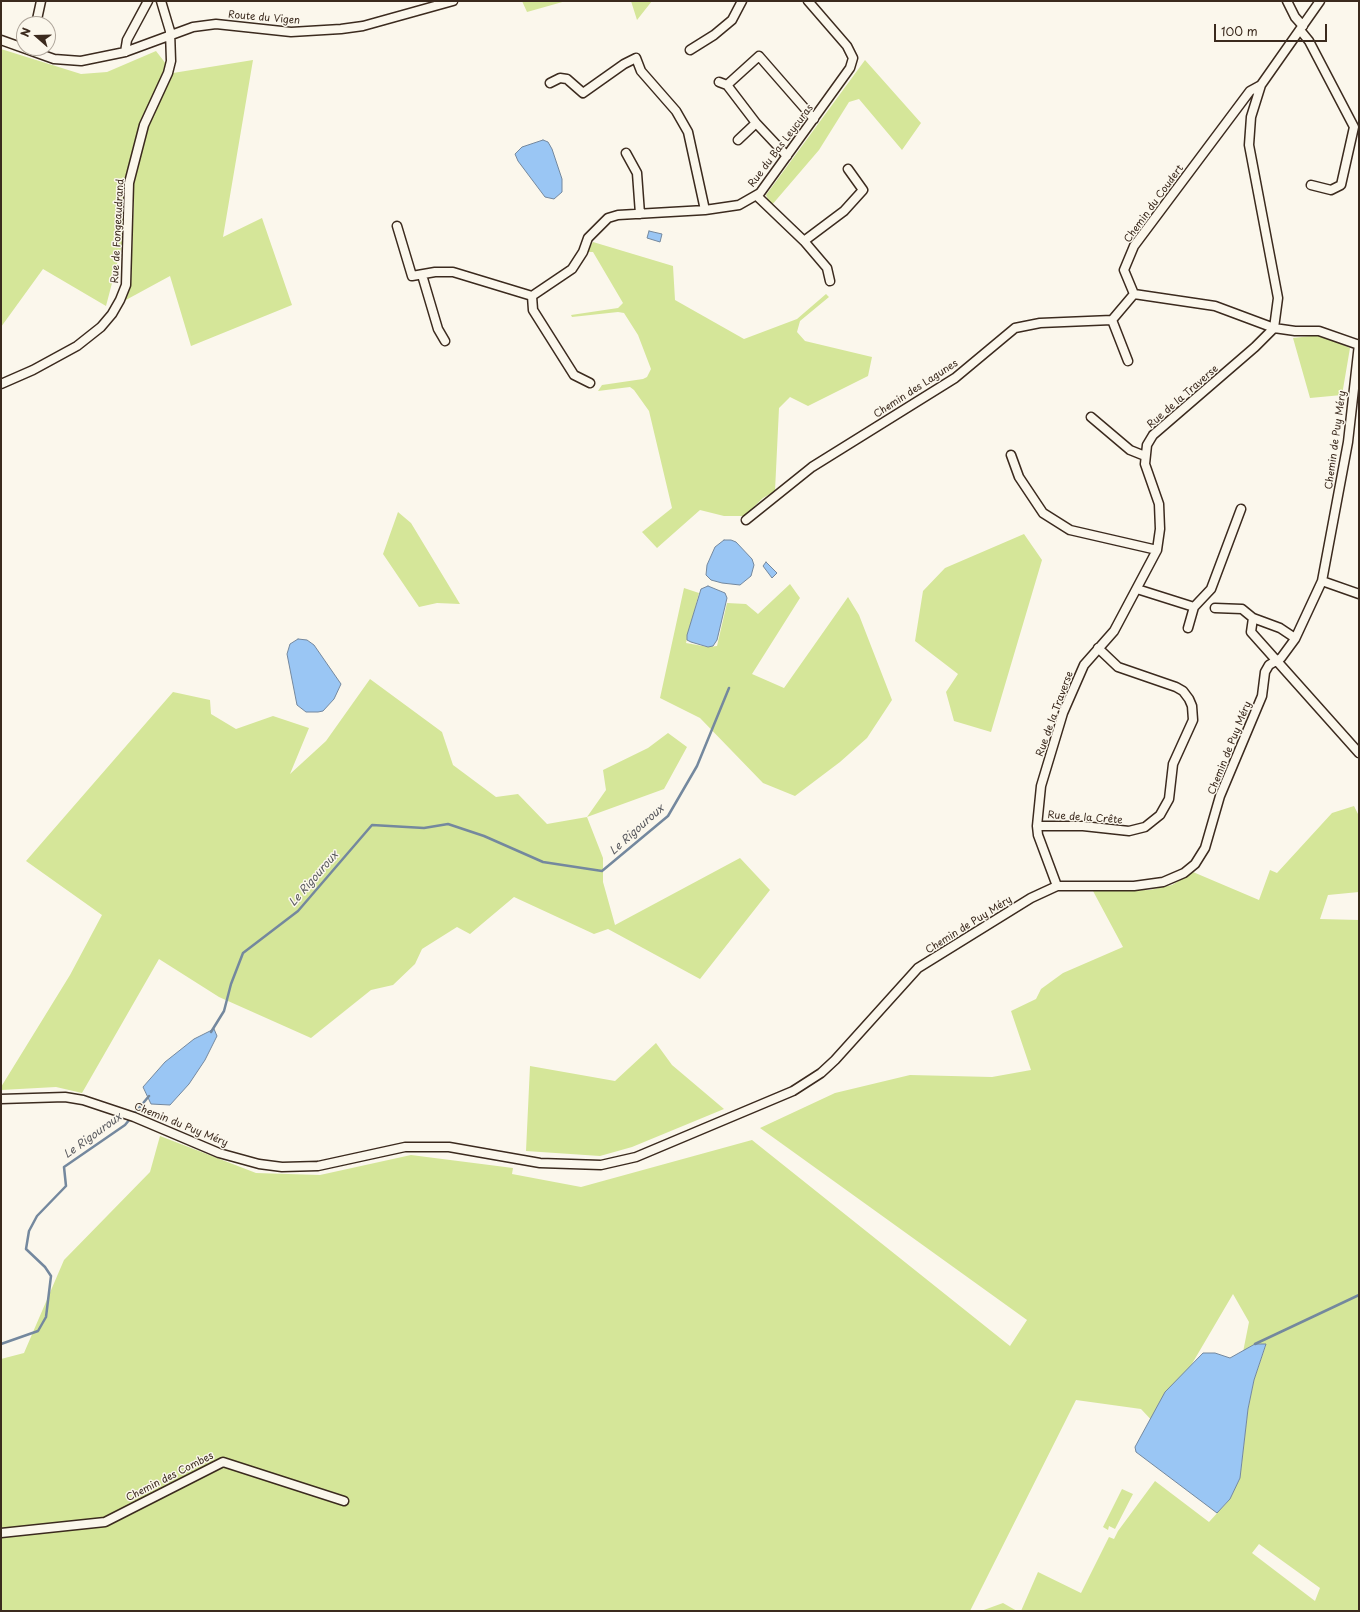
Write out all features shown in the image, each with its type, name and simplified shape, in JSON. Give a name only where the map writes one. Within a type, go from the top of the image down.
[{"type":"street","points":[[38,16],[41,1]]},
{"type":"street","points":[[125,52],[127,40],[148,1]]},
{"type":"street","name":"Rue de Fongeaudrand","points":[[1,384],[34,370],[77,346],[97,330],[112,314],[126,285],[129,183],[144,124],[168,73],[171,61],[170,34],[161,1]]},
{"type":"street","name":"Route du Vigen","points":[[46,56],[54,59],[81,61],[125,52],[170,34],[193,27],[216,24],[291,32],[341,29],[363,26],[452,1]]},
{"type":"street","points":[[690,50],[714,35],[732,20],[742,1]]},
{"type":"street","name":"Rue du Bas Leycuras","points":[[532,296],[572,268],[583,252],[588,238],[608,218],[618,215],[705,210],[739,205],[757,196],[850,68],[852,58],[847,46],[808,1]]},
{"type":"street","points":[[1287,1],[1354,126],[1341,185],[1331,190],[1310,185]]},
{"type":"street","points":[[1274,328],[1278,298],[1249,145],[1251,117],[1261,85],[1270,70],[1320,1]]},
{"type":"street","name":"Route du Vigen","points":[[1,40],[16,45]]},
{"type":"street","points":[[787,156],[756,123],[723,83],[759,56],[814,119]]},
{"type":"street","points":[[550,84],[560,78],[566,79],[583,93],[624,64],[636,58],[642,71],[676,111],[688,132],[705,210]]},
{"type":"street","name":"Chemin du Coudert","points":[[1134,294],[1124,270],[1134,246],[1250,91],[1261,85]]},
{"type":"street","points":[[738,140],[756,123]]},
{"type":"street","points":[[626,153],[637,173],[640,214]]},
{"type":"street","points":[[804,241],[844,211],[863,190],[848,169]]},
{"type":"street","points":[[757,196],[804,241],[828,268],[830,281]]},
{"type":"street","points":[[397,226],[412,276],[453,272],[532,296],[533,310],[574,375],[590,382]]},
{"type":"street","points":[[422,275],[438,329],[445,341]]},
{"type":"street","points":[[1128,361],[1112,320],[1134,294],[1215,306],[1274,328],[1295,331],[1319,331],[1359,344]]},
{"type":"street","name":"Chemin des Lagunes","points":[[746,520],[812,467],[955,378],[1015,328],[1040,323],[1112,320]]},
{"type":"street","name":"Rue de la Traverse","points":[[1057,886],[1040,845],[1037,826],[1041,786],[1064,712],[1084,664],[1114,632],[1157,550],[1160,529],[1159,504],[1145,464],[1147,445],[1153,435],[1255,347],[1274,328]]},
{"type":"street","name":"Chemin de Puy Méry","points":[[259,1164],[282,1168],[318,1166],[404,1147],[448,1147],[540,1162],[601,1165],[636,1157],[793,1091],[821,1073],[836,1060],[918,968],[1032,898],[1057,886],[1134,886],[1163,882],[1184,873],[1195,864],[1205,848],[1220,796],[1262,696],[1265,672],[1269,665],[1281,658],[1295,638],[1322,581],[1348,442],[1359,344]]},
{"type":"street","points":[[1091,417],[1130,450],[1145,456]]},
{"type":"street","points":[[1011,455],[1019,477],[1043,513],[1070,530],[1157,550]]},
{"type":"street","points":[[1188,628],[1194,607],[1210,589],[1241,509]]},
{"type":"street","points":[[1322,581],[1359,594]]},
{"type":"street","points":[[1137,589],[1194,607]]},
{"type":"street","points":[[1215,608],[1242,609],[1253,618],[1280,628],[1295,638]]},
{"type":"street","points":[[1253,618],[1251,632],[1359,753]]},
{"type":"street","name":"Rue de la Crête","points":[[1037,826],[1083,826],[1129,831],[1145,827],[1160,815],[1169,799],[1173,764],[1193,720],[1192,706],[1189,699],[1183,691],[1176,687],[1118,667],[1098,648]]},
{"type":"street","name":"Chemin du Puy Méry","points":[[1,1099],[65,1098],[83,1100],[131,1116],[219,1152],[259,1164]]},
{"type":"street","name":"Chemin des Combes","points":[[1,1532],[105,1522],[222,1462],[344,1501]]},
{"type":"green space","points":[[522,1],[566,1],[527,12]]},
{"type":"green space","points":[[631,1],[652,1],[637,20]]},
{"type":"green space","points":[[1,49],[16,54],[16,56],[23,56],[81,74],[107,72],[156,51],[173,73],[253,60],[223,237],[262,218],[292,305],[191,346],[170,276],[124,301],[131,284],[134,199],[106,306],[43,269],[1,327]]},
{"type":"green space","points":[[865,60],[921,123],[902,150],[859,99],[849,102],[819,150],[771,206],[766,195]]},
{"type":"green space","points":[[593,242],[673,266],[675,300],[744,339],[797,319],[826,294],[829,297],[800,321],[797,332],[805,341],[872,357],[868,376],[808,406],[790,397],[779,408],[775,491],[763,498],[744,516],[724,516],[700,510],[657,548],[642,532],[672,508],[649,411],[634,390],[630,387],[598,391],[602,385],[643,379],[647,377],[651,369],[638,335],[624,313],[618,312],[572,317],[571,315],[618,308],[623,303],[593,252],[587,252]]},
{"type":"green space","points":[[1320,335],[1350,348],[1342,395],[1310,398],[1293,338]]},
{"type":"green space","points":[[398,512],[411,523],[460,604],[437,603],[419,607],[383,554]]},
{"type":"green space","points":[[1024,534],[1042,560],[991,732],[954,721],[946,692],[958,674],[915,641],[923,591],[945,568]]},
{"type":"green space","points":[[790,584],[800,598],[752,674],[784,688],[848,597],[859,615],[892,700],[867,738],[840,762],[795,796],[763,783],[700,718],[660,698],[684,588],[699,593],[686,643],[708,647],[717,646],[727,603],[746,604],[758,614]]},
{"type":"green space","points":[[370,679],[442,732],[453,765],[496,797],[518,794],[547,824],[587,817],[603,858],[603,882],[615,925],[740,858],[770,890],[700,979],[608,929],[594,934],[514,897],[470,934],[457,927],[422,949],[415,964],[393,985],[371,990],[311,1038],[219,997],[159,959],[82,1093],[56,1087],[1,1090],[1,1087],[70,975],[102,915],[26,861],[173,692],[210,700],[211,714],[236,729],[273,716],[309,728],[290,774],[326,741]]},
{"type":"green space","points":[[668,733],[687,747],[664,789],[587,817],[606,790],[603,770],[648,748]]},
{"type":"green space","points":[[1354,806],[1359,816],[1359,892],[1328,895],[1320,919],[1359,920],[1359,1611],[1021,1611],[1038,1572],[1081,1593],[1109,1537],[1114,1539],[1118,1531],[1155,1481],[1209,1522],[1230,1499],[1240,1478],[1248,1409],[1254,1380],[1266,1345],[1255,1344],[1243,1352],[1249,1322],[1233,1294],[1156,1425],[1141,1409],[1076,1400],[970,1611],[1,1611],[1,1359],[24,1353],[64,1260],[150,1172],[160,1136],[256,1173],[320,1175],[411,1155],[513,1168],[512,1174],[581,1187],[752,1140],[1010,1346],[1027,1320],[760,1128],[835,1093],[910,1075],[992,1077],[1031,1070],[1011,1011],[1036,999],[1041,989],[1063,973],[1123,947],[1093,891],[1150,890],[1172,885],[1193,872],[1259,900],[1270,870],[1277,873],[1332,813]],"holes":[[[1259,1544],[1320,1588],[1315,1601],[1252,1553]]]},
{"type":"green space","points":[[656,1043],[672,1065],[724,1109],[632,1147],[600,1156],[526,1151],[530,1066],[615,1081]]},
{"type":"green space","points":[[1122,1489],[1133,1494],[1115,1529],[1109,1526],[1108,1530],[1103,1527]]},
{"type":"green space","points":[[1003,1603],[1017,1611],[981,1611]]},
{"type":"water","points":[[543,140],[548,142],[552,149],[562,179],[562,192],[554,199],[545,197],[518,161],[515,154],[522,147]]},
{"type":"water","points":[[649,231],[662,234],[660,242],[647,238]]},
{"type":"water","points":[[724,540],[736,542],[752,559],[754,565],[751,576],[740,585],[711,580],[706,575],[707,565],[715,547]]},
{"type":"water","points":[[766,562],[777,573],[772,578],[763,566]]},
{"type":"water","points":[[708,586],[725,593],[727,598],[717,640],[713,646],[708,647],[687,640],[687,635],[701,589]]},
{"type":"water","points":[[298,639],[307,640],[314,645],[341,684],[334,699],[323,711],[306,712],[297,705],[287,654],[290,644]]},
{"type":"water","points":[[214,1029],[217,1036],[205,1060],[189,1084],[170,1105],[151,1104],[143,1087],[165,1062],[194,1039]]},
{"type":"water","points":[[1255,1344],[1266,1344],[1254,1380],[1248,1409],[1240,1478],[1230,1499],[1217,1513],[1136,1452],[1135,1447],[1165,1392],[1203,1353],[1215,1353],[1230,1358]]},
{"type":"waterway","name":"Le Rigouroux","points":[[211,1032],[224,1011],[231,984],[243,953],[298,911],[372,825],[424,828],[448,824],[484,836],[543,862],[602,871],[668,816],[697,766],[729,688]]},
{"type":"waterway","name":"Le Rigouroux","points":[[1,1344],[38,1331],[46,1317],[51,1276],[45,1267],[26,1249],[29,1231],[37,1216],[66,1186],[64,1167],[125,1125],[149,1096]]},
{"type":"waterway","points":[[1255,1344],[1359,1295]]}]
